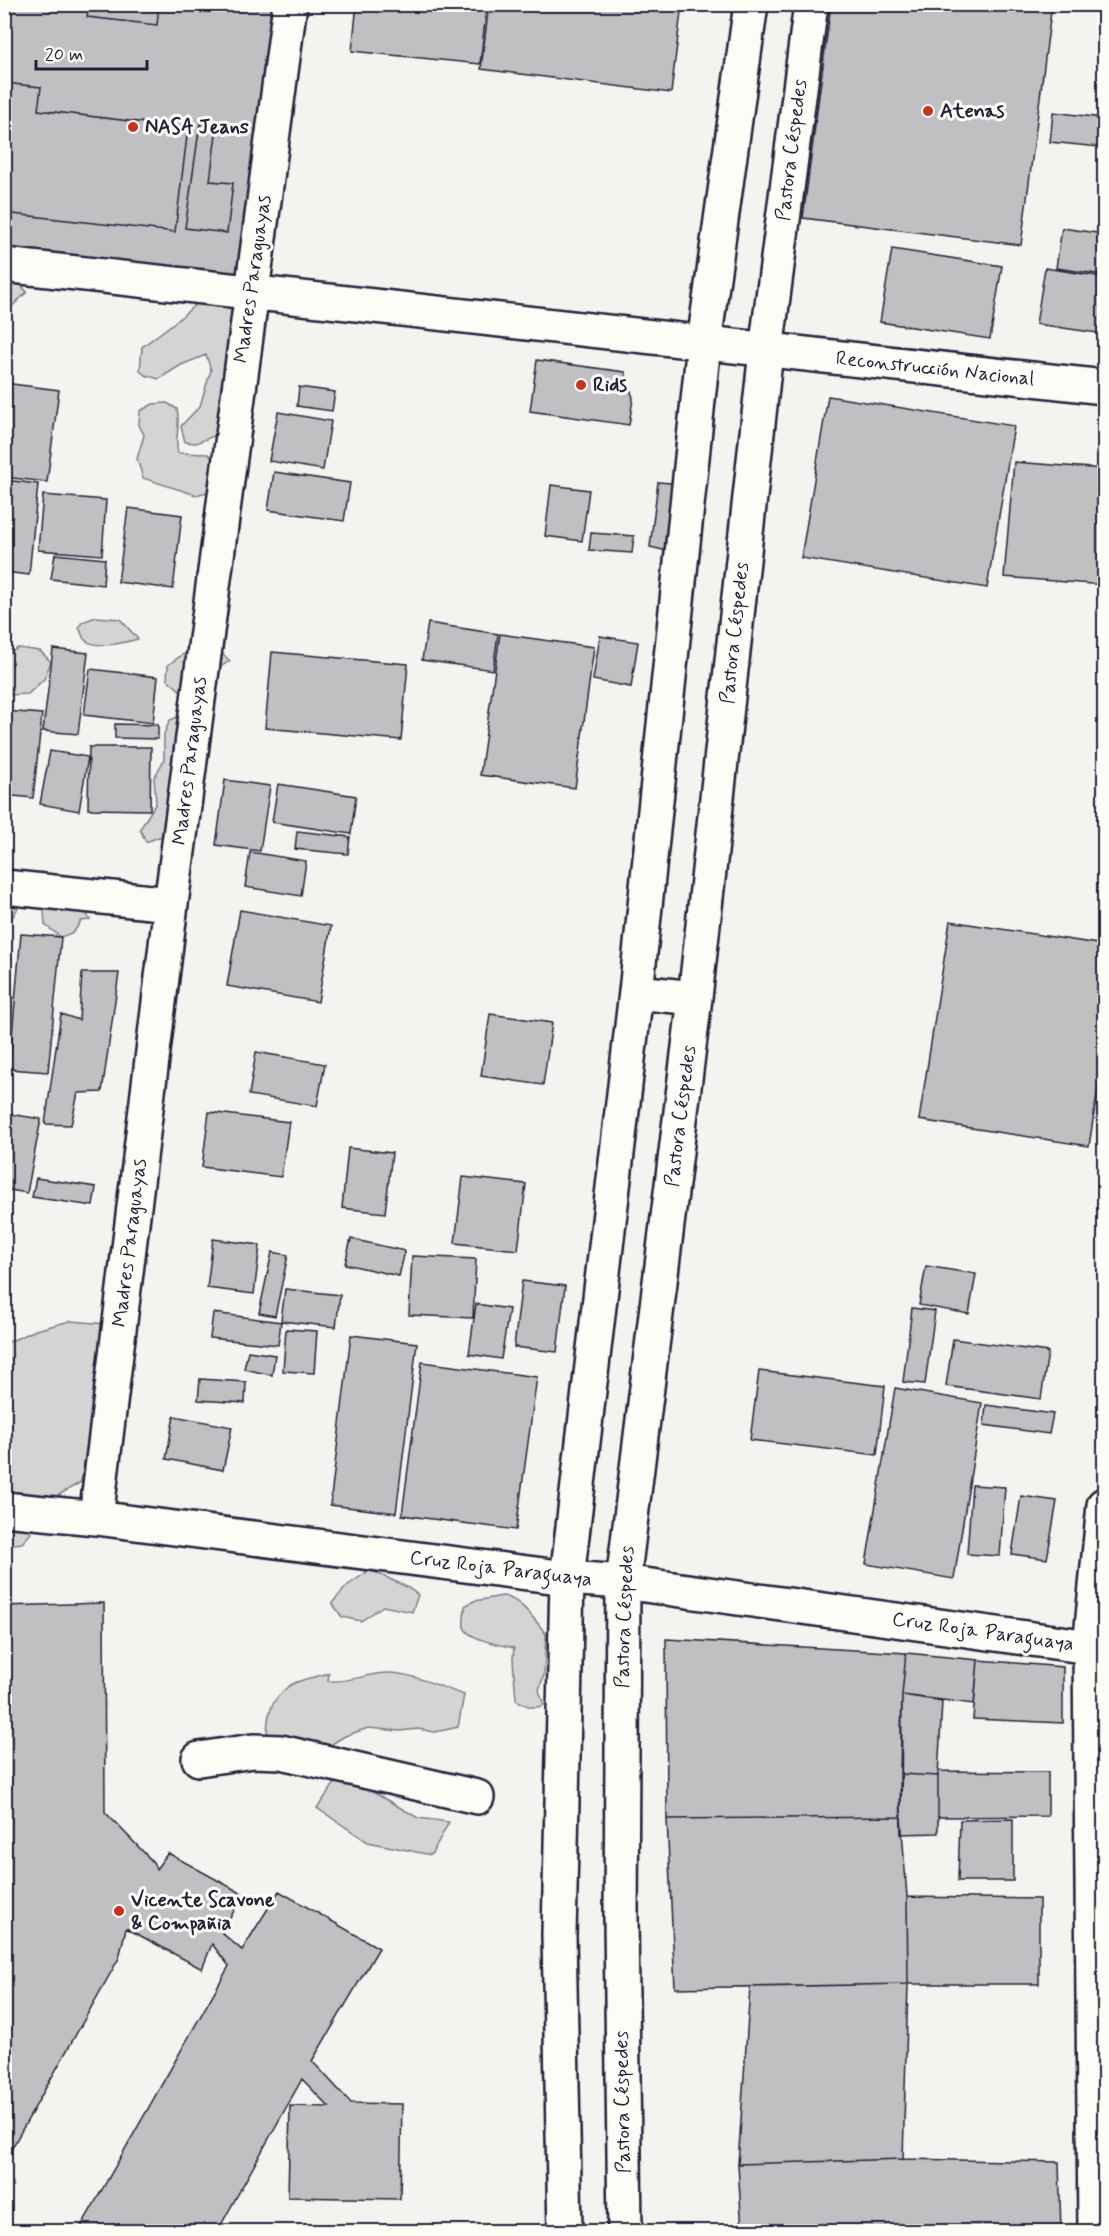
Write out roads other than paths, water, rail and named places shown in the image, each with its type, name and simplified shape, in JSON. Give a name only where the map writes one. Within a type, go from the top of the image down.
[{"type":"street","name":"Madres Paraguayas","points":[[96,1518],[171,904],[290,4]]},
{"type":"street","points":[[565,2232],[559,1935],[567,1578],[636,992],[704,343],[751,4]]},
{"type":"street","name":"Pastora Céspedes","points":[[625,2232],[621,1919],[623,1582],[695,998],[766,351],[811,4]]},
{"type":"street","name":"Reconstrucción Nacional","points":[[4,265],[1104,387]]},
{"type":"street","points":[[4,887],[171,904]]},
{"type":"street","points":[[636,992],[695,998]]},
{"type":"street","points":[[1095,2232],[1097,1648],[1104,1504]]},
{"type":"street","name":"Cruz Roja Paraguaya","points":[[4,1509],[96,1518],[567,1578],[623,1582],[1097,1648]]},
{"type":"street","points":[[199,1759],[253,1751],[281,1752],[477,1797]]},
{"type":"place","name":"Atenas","points":[[928,111]]},
{"type":"place","name":"NASA Jeans","points":[[133,127]]},
{"type":"place","name":"Rids","points":[[581,385]]},
{"type":"place","name":"Vicente Scavone & Compañia","points":[[119,1911]]}]
